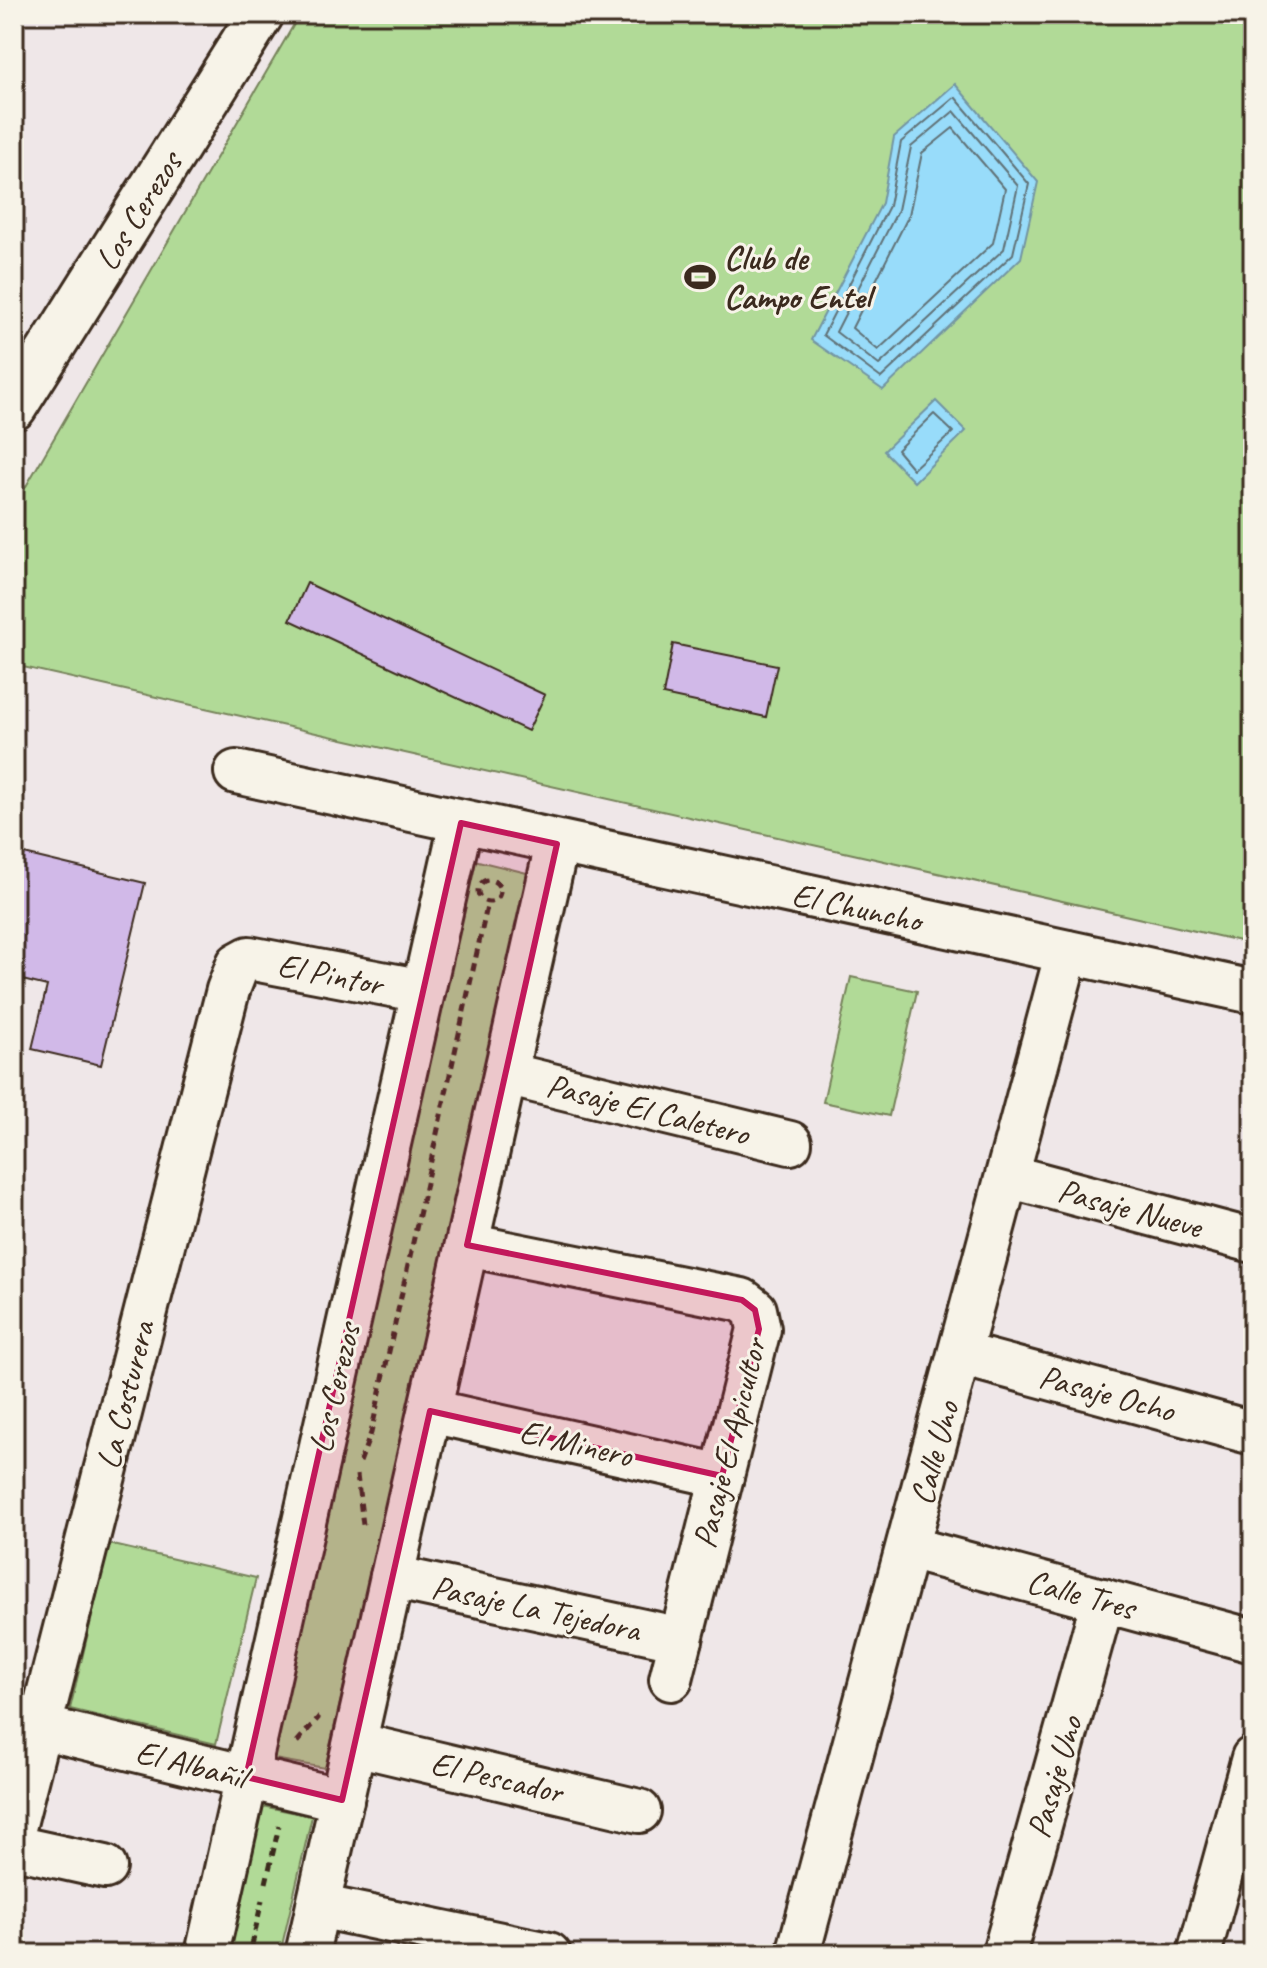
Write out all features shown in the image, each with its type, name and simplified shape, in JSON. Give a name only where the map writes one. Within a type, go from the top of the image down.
[{"type":"street","name":"Los Cerezos","points":[[14,407],[261,14]]},
{"type":"street","name":"El Chuncho","points":[[236,772],[557,844],[1253,992]]},
{"type":"street","name":"Los Cerezos","points":[[207,1954],[461,823]]},
{"type":"street","points":[[307,1954],[557,844]]},
{"type":"street","name":"Calle Uno","points":[[798,1954],[1067,952]]},
{"type":"street","name":"El Pintor","points":[[238,964],[249,958],[423,991]]},
{"type":"street","name":"La Costurera","points":[[14,1828],[224,1005],[238,964]]},
{"type":"street","name":"Pasaje El Caletero","points":[[506,1074],[790,1143]]},
{"type":"street","name":"Pasaje Nueve","points":[[1008,1176],[1253,1241]]},
{"type":"street","name":"Pasaje El Apicultor","points":[[467,1245],[750,1304],[759,1319],[671,1679]]},
{"type":"street","name":"Pasaje Ocho","points":[[961,1354],[1253,1433]]},
{"type":"street","name":"El Minero","points":[[430,1411],[722,1476]]},
{"type":"street","name":"Calle Tres","points":[[909,1548],[1253,1641]]},
{"type":"street","name":"Pasaje La Tejedora","points":[[392,1577],[681,1639]]},
{"type":"street","name":"Pasaje Uno","points":[[1004,1954],[1103,1600]]},
{"type":"street","name":"El Albañil","points":[[40,1727],[342,1800]]},
{"type":"street","name":"El Pescador","points":[[355,1744],[639,1811]]},
{"type":"street","points":[[1199,1954],[1253,1758]]},
{"type":"street","points":[[14,1847],[105,1867]]},
{"type":"street","points":[[318,1906],[549,1954]]},
{"type":"path","points":[[363,1537],[358,1468],[371,1433],[488,902],[500,894],[497,884],[490,880],[481,884],[479,890],[482,899],[488,902]]},
{"type":"path","points":[[250,1954],[296,1744],[324,1709]]},
{"type":"highlighted area","points":[[461,823],[557,844],[467,1245],[742,1300],[755,1310],[759,1329],[722,1476],[430,1411],[342,1800],[246,1777]]},
{"type":"green space","name":"Club de Campo Entel","points":[[300,14],[1253,14],[1253,944],[14,665],[14,507]]},
{"type":"green space","points":[[474,860],[531,874],[325,1768],[263,1757]]},
{"type":"green space","points":[[851,977],[917,991],[889,1116],[823,1102]]},
{"type":"green space","points":[[109,1544],[256,1578],[216,1744],[70,1709]]},
{"type":"green space","points":[[257,1805],[312,1816],[280,1954],[225,1954]]},
{"type":"water","points":[[955,84],[1038,182],[1021,258],[883,390],[811,340],[882,203],[894,137]]},
{"type":"water","points":[[936,401],[966,431],[914,482],[884,451]]},
{"type":"building","points":[[307,583],[545,695],[528,731],[290,620]]},
{"type":"building","points":[[673,644],[777,665],[766,717],[663,695]]},
{"type":"building","points":[[20,853],[145,883],[101,1065],[32,1049],[47,986],[14,978],[14,877]]},
{"type":"place","name":"Club de Campo Entel","points":[[700,277]]}]
